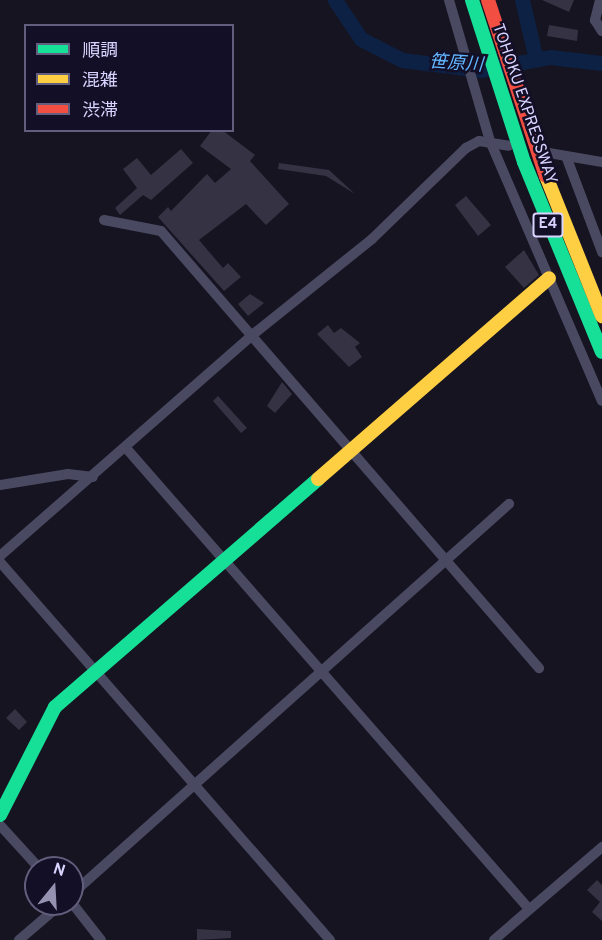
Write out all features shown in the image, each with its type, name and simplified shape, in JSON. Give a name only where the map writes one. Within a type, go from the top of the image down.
[{"type":"main road","name":"TOHOKU EXPRESSWAY","points":[[488,0],[519,103],[602,316]]},
{"type":"main road","name":"TOHOKU EXPRESSWAY","points":[[473,4],[501,95],[602,352]]},
{"type":"main road","points":[[0,815],[52,710],[549,278]]},
{"type":"street","points":[[449,0],[476,86],[490,141],[602,401]]},
{"type":"street","points":[[600,0],[596,20],[602,31]]},
{"type":"street","points":[[0,556],[252,336],[372,239],[466,148],[490,141],[509,146]]},
{"type":"street","points":[[549,153],[602,162]]},
{"type":"street","points":[[566,156],[602,252]]},
{"type":"street","points":[[104,220],[161,231],[447,558],[539,668]]},
{"type":"street","points":[[126,448],[529,909]]},
{"type":"street","points":[[0,485],[68,474],[93,477]]},
{"type":"street","points":[[84,883],[320,670],[509,504]]},
{"type":"street","points":[[0,562],[330,940]]},
{"type":"street","points":[[0,825],[28,856]]},
{"type":"street","points":[[494,940],[602,847]]},
{"type":"street","points":[[19,940],[47,916]]},
{"type":"street","points":[[82,916],[101,940]]},
{"type":"building","points":[[542,0],[574,0],[569,12]]},
{"type":"building","points":[[549,25],[578,30],[577,41],[547,36]]},
{"type":"building","points":[[210,132],[225,132],[255,155],[250,161],[289,204],[266,225],[246,204],[199,240],[223,268],[228,263],[241,277],[224,291],[158,217],[168,207],[171,211],[207,174],[215,183],[231,169],[200,146]]},
{"type":"building","points":[[181,149],[193,163],[151,200],[143,195],[120,215],[115,208],[137,188],[123,169],[137,158],[151,175]]},
{"type":"building","points":[[279,163],[329,170],[355,194],[326,176],[278,169]]},
{"type":"building","points":[[466,196],[491,225],[478,236],[455,205]]},
{"type":"building","points":[[524,250],[539,275],[524,288],[505,267]]},
{"type":"building","points":[[250,294],[264,303],[248,316],[238,304]]},
{"type":"building","points":[[328,325],[334,333],[341,328],[360,343],[355,347],[362,357],[349,367],[317,334]]},
{"type":"building","points":[[282,382],[292,394],[275,413],[267,406]]},
{"type":"building","points":[[218,396],[247,428],[241,433],[213,401]]},
{"type":"building","points":[[15,709],[27,722],[19,730],[6,718]]},
{"type":"building","points":[[597,880],[602,885],[602,921],[592,912],[600,902],[587,890]]},
{"type":"building","points":[[197,929],[231,931],[231,938],[197,940]]},
{"type":"waterway","name":"笹原川","points":[[335,0],[361,39],[402,60],[481,70],[550,57],[602,63]]},
{"type":"waterway","points":[[522,0],[536,59]]},
{"type":"traffic: fast","points":[[472,0],[524,162],[602,352]]},
{"type":"traffic: fast","points":[[0,815],[55,707],[318,479]]},
{"type":"traffic: slow","points":[[546,176],[602,316]]},
{"type":"traffic: slow","points":[[318,479],[549,278]]},
{"type":"traffic: jam","points":[[488,0],[546,176]]}]
